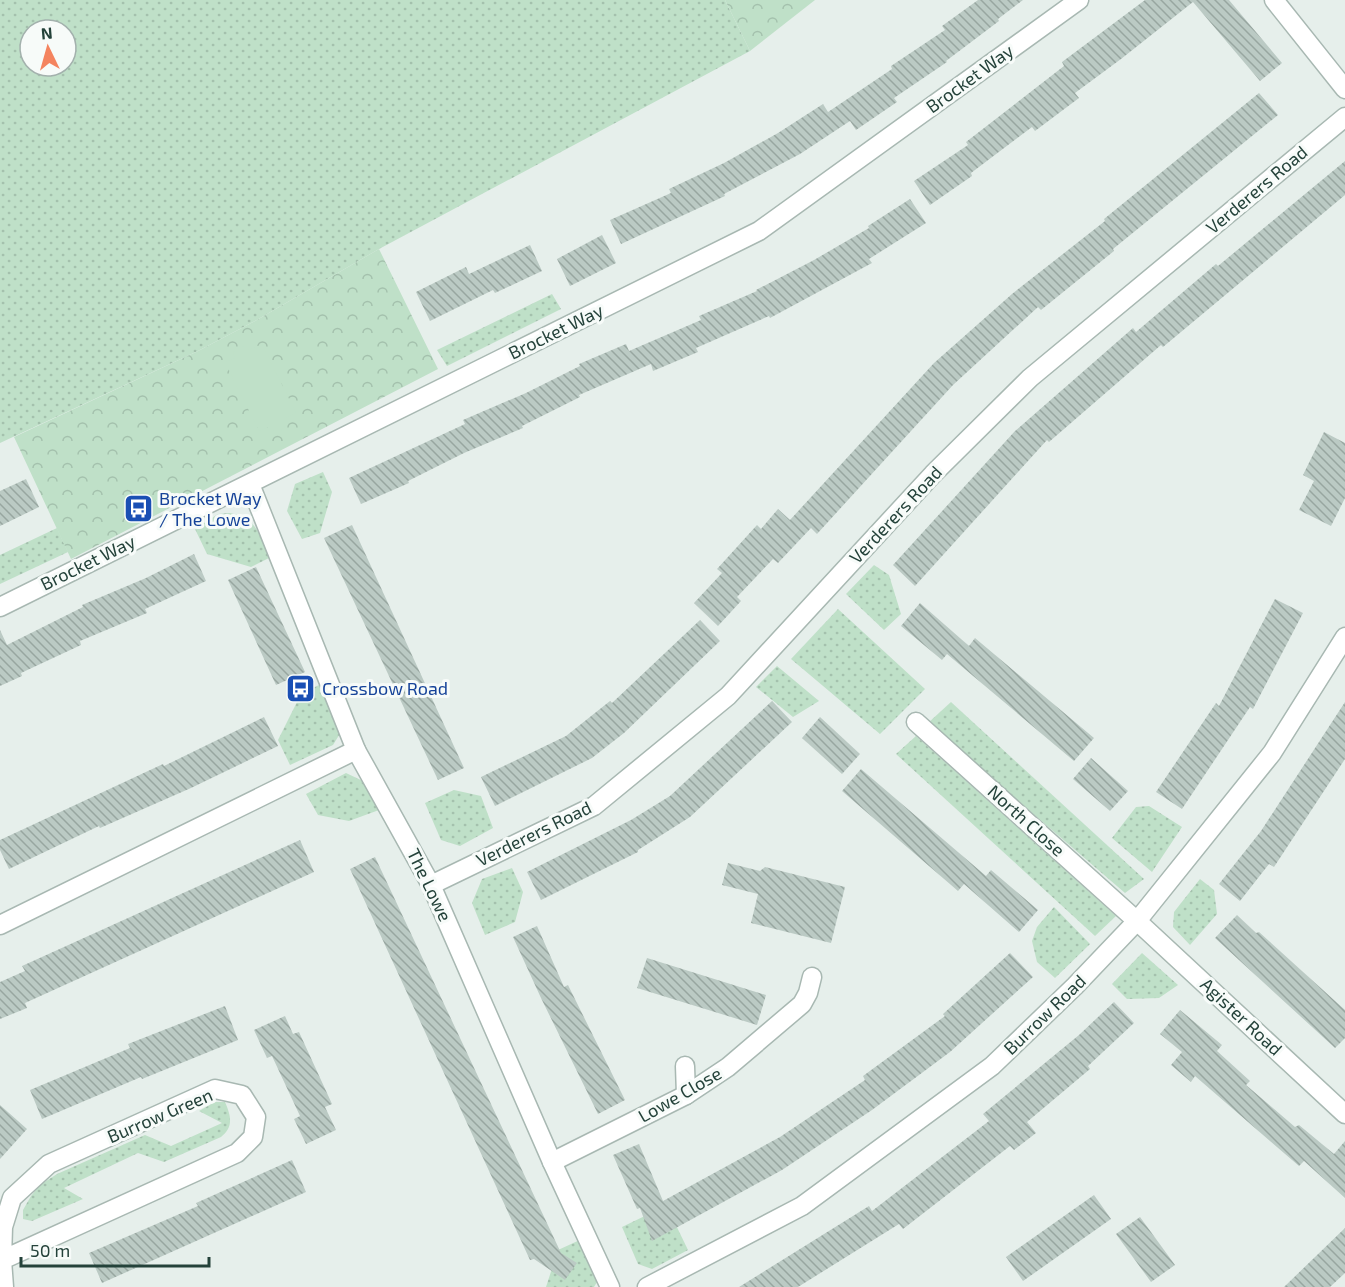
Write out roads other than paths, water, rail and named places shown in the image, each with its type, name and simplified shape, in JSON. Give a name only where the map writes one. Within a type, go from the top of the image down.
[{"type":"street","name":"Brocket Way","points":[[0,607],[759,231],[1079,0]]},
{"type":"street","points":[[1274,0],[1345,89]]},
{"type":"street","name":"Verderers Road","points":[[431,885],[594,806],[728,696],[933,474],[1030,378],[1345,117]]},
{"type":"street","name":"The Lowe","points":[[250,484],[356,750],[431,885],[552,1162],[610,1287]]},
{"type":"street","name":"Burrow Road","points":[[647,1287],[802,1206],[992,1066],[1137,921],[1272,753],[1345,637]]},
{"type":"street","name":"North Close","points":[[916,722],[1137,921]]},
{"type":"street","points":[[0,925],[356,750]]},
{"type":"street","name":"Agister Road","points":[[1137,921],[1345,1114]]},
{"type":"street","name":"Lowe Close","points":[[552,1162],[686,1095],[728,1067],[802,1004],[808,993],[812,977]]},
{"type":"street","points":[[685,1066],[686,1095]]},
{"type":"street","name":"Burrow Green","points":[[2,1260],[237,1153],[253,1137],[256,1117],[242,1095],[215,1089],[49,1164],[12,1198],[3,1227],[2,1260],[4,1287]]},
{"type":"place","name":"Brocket Way / The Lowe","points":[[138,509]]},
{"type":"place","name":"Crossbow Road","points":[[301,689]]}]
